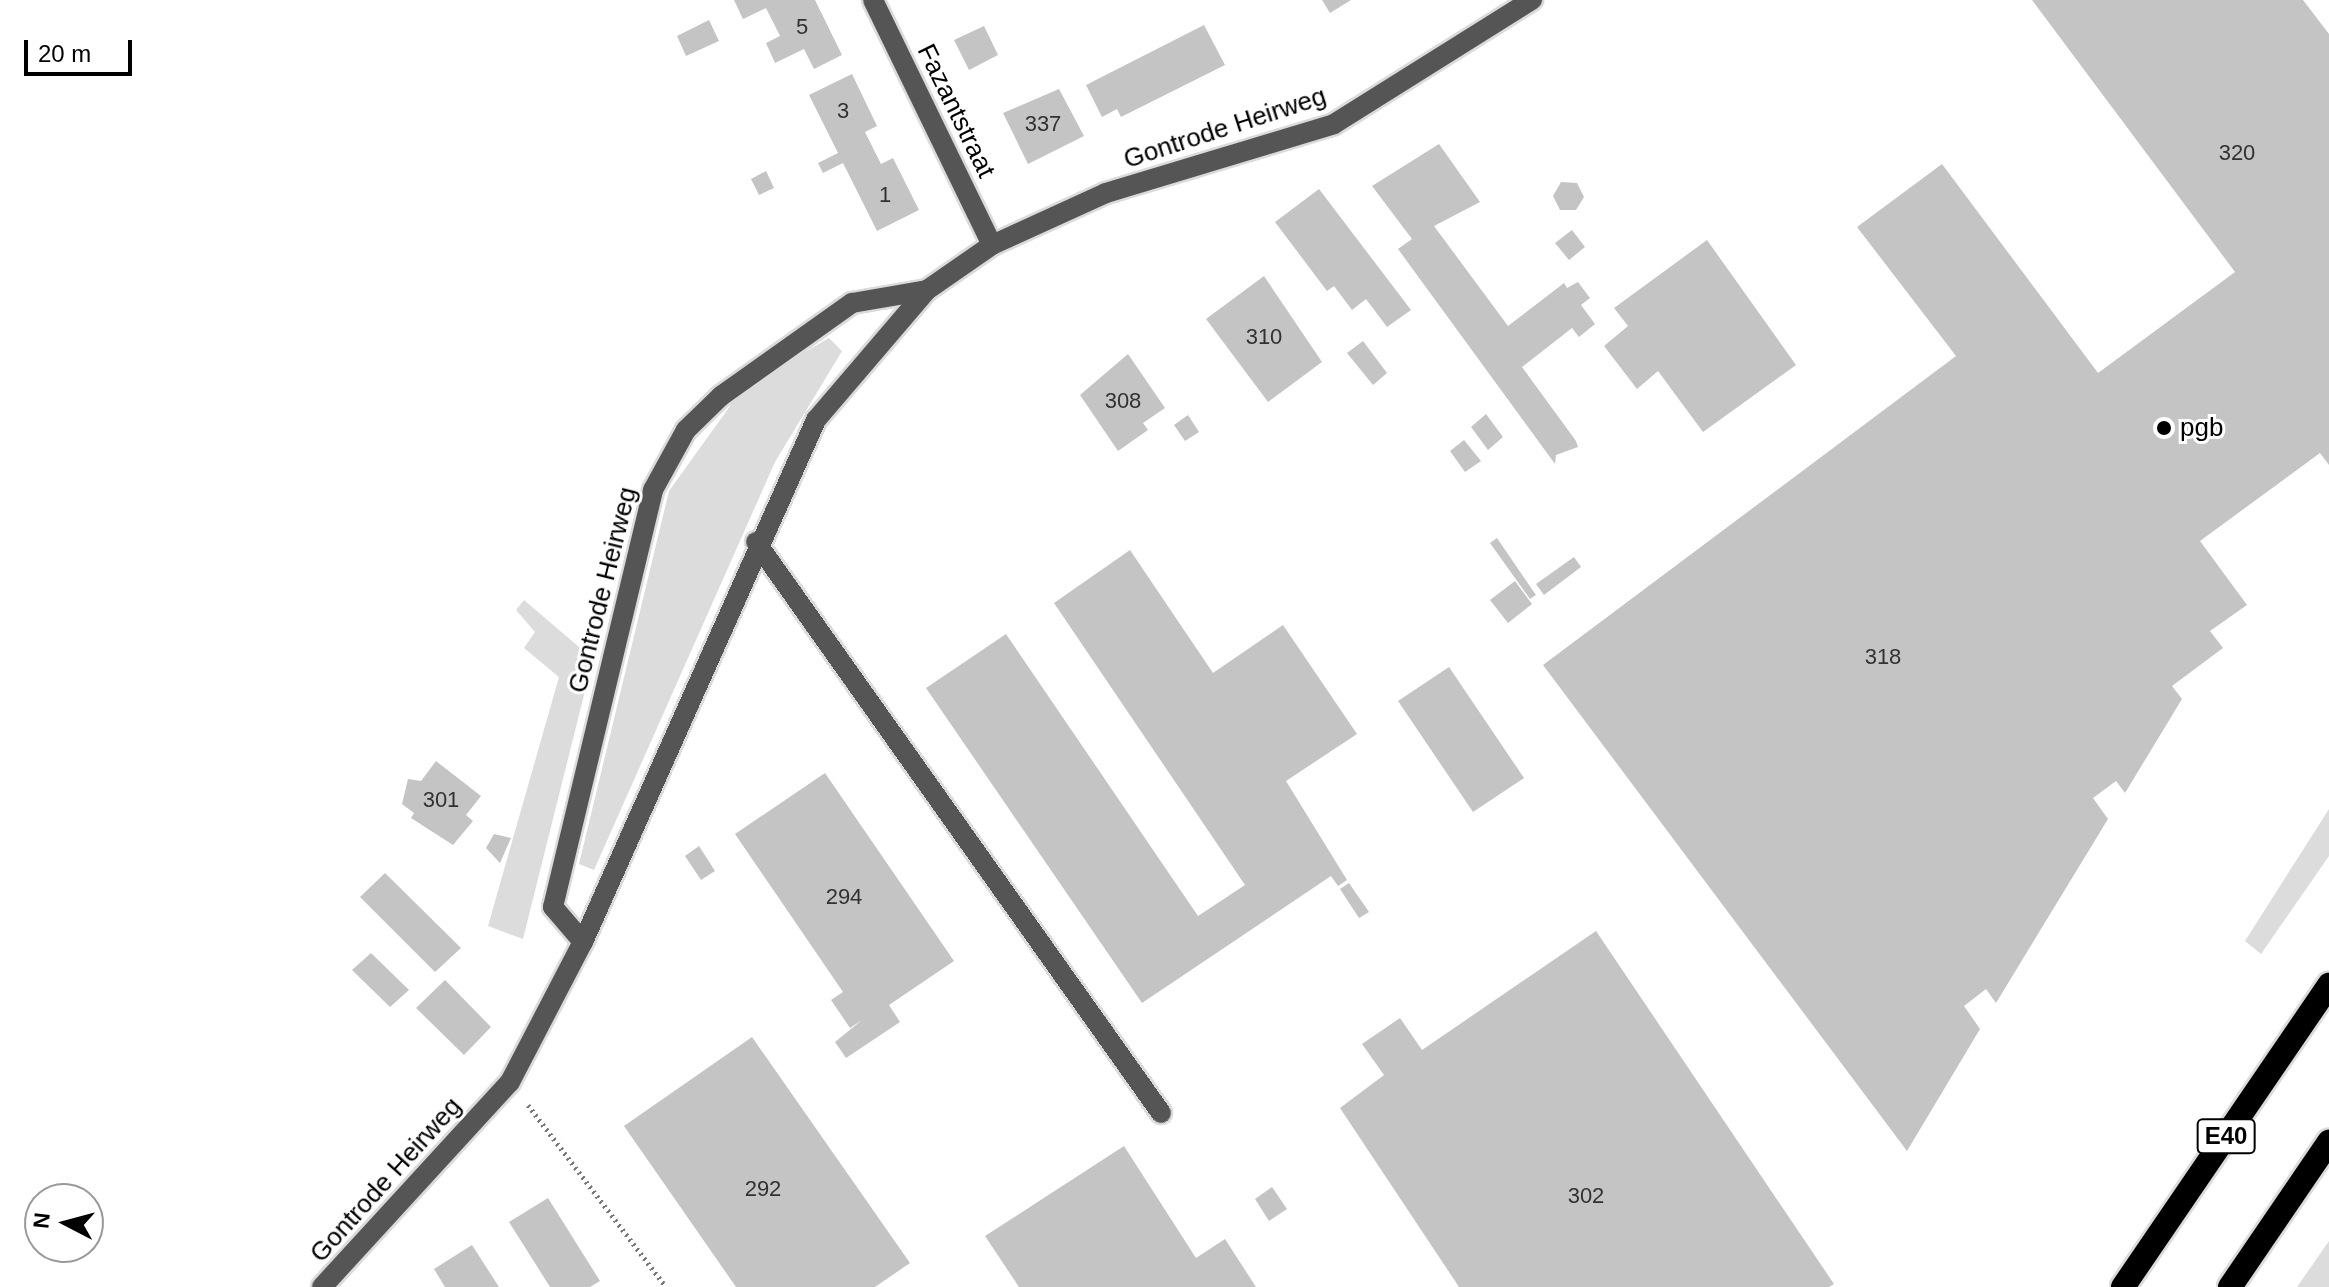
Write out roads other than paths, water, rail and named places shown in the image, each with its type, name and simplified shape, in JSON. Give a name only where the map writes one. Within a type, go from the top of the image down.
[{"type":"highway","name":"E40","points":[[2123,1287],[2329,985]]},
{"type":"highway","points":[[2230,1287],[2329,1142]]},
{"type":"street","name":"Fazantstraat","points":[[873,0],[992,245]]},
{"type":"street","name":"Gontrode Heirweg","points":[[322,1287],[510,1082],[583,942],[756,542],[816,420],[927,290],[992,245],[1106,193],[1334,124],[1532,0]]},
{"type":"street","name":"Gontrode Heirweg","points":[[583,942],[553,907],[653,490],[686,430],[721,396],[852,303],[927,290]]},
{"type":"street","points":[[756,542],[1161,1113]]},
{"type":"place","name":"pgb","points":[[2164,428]]}]
